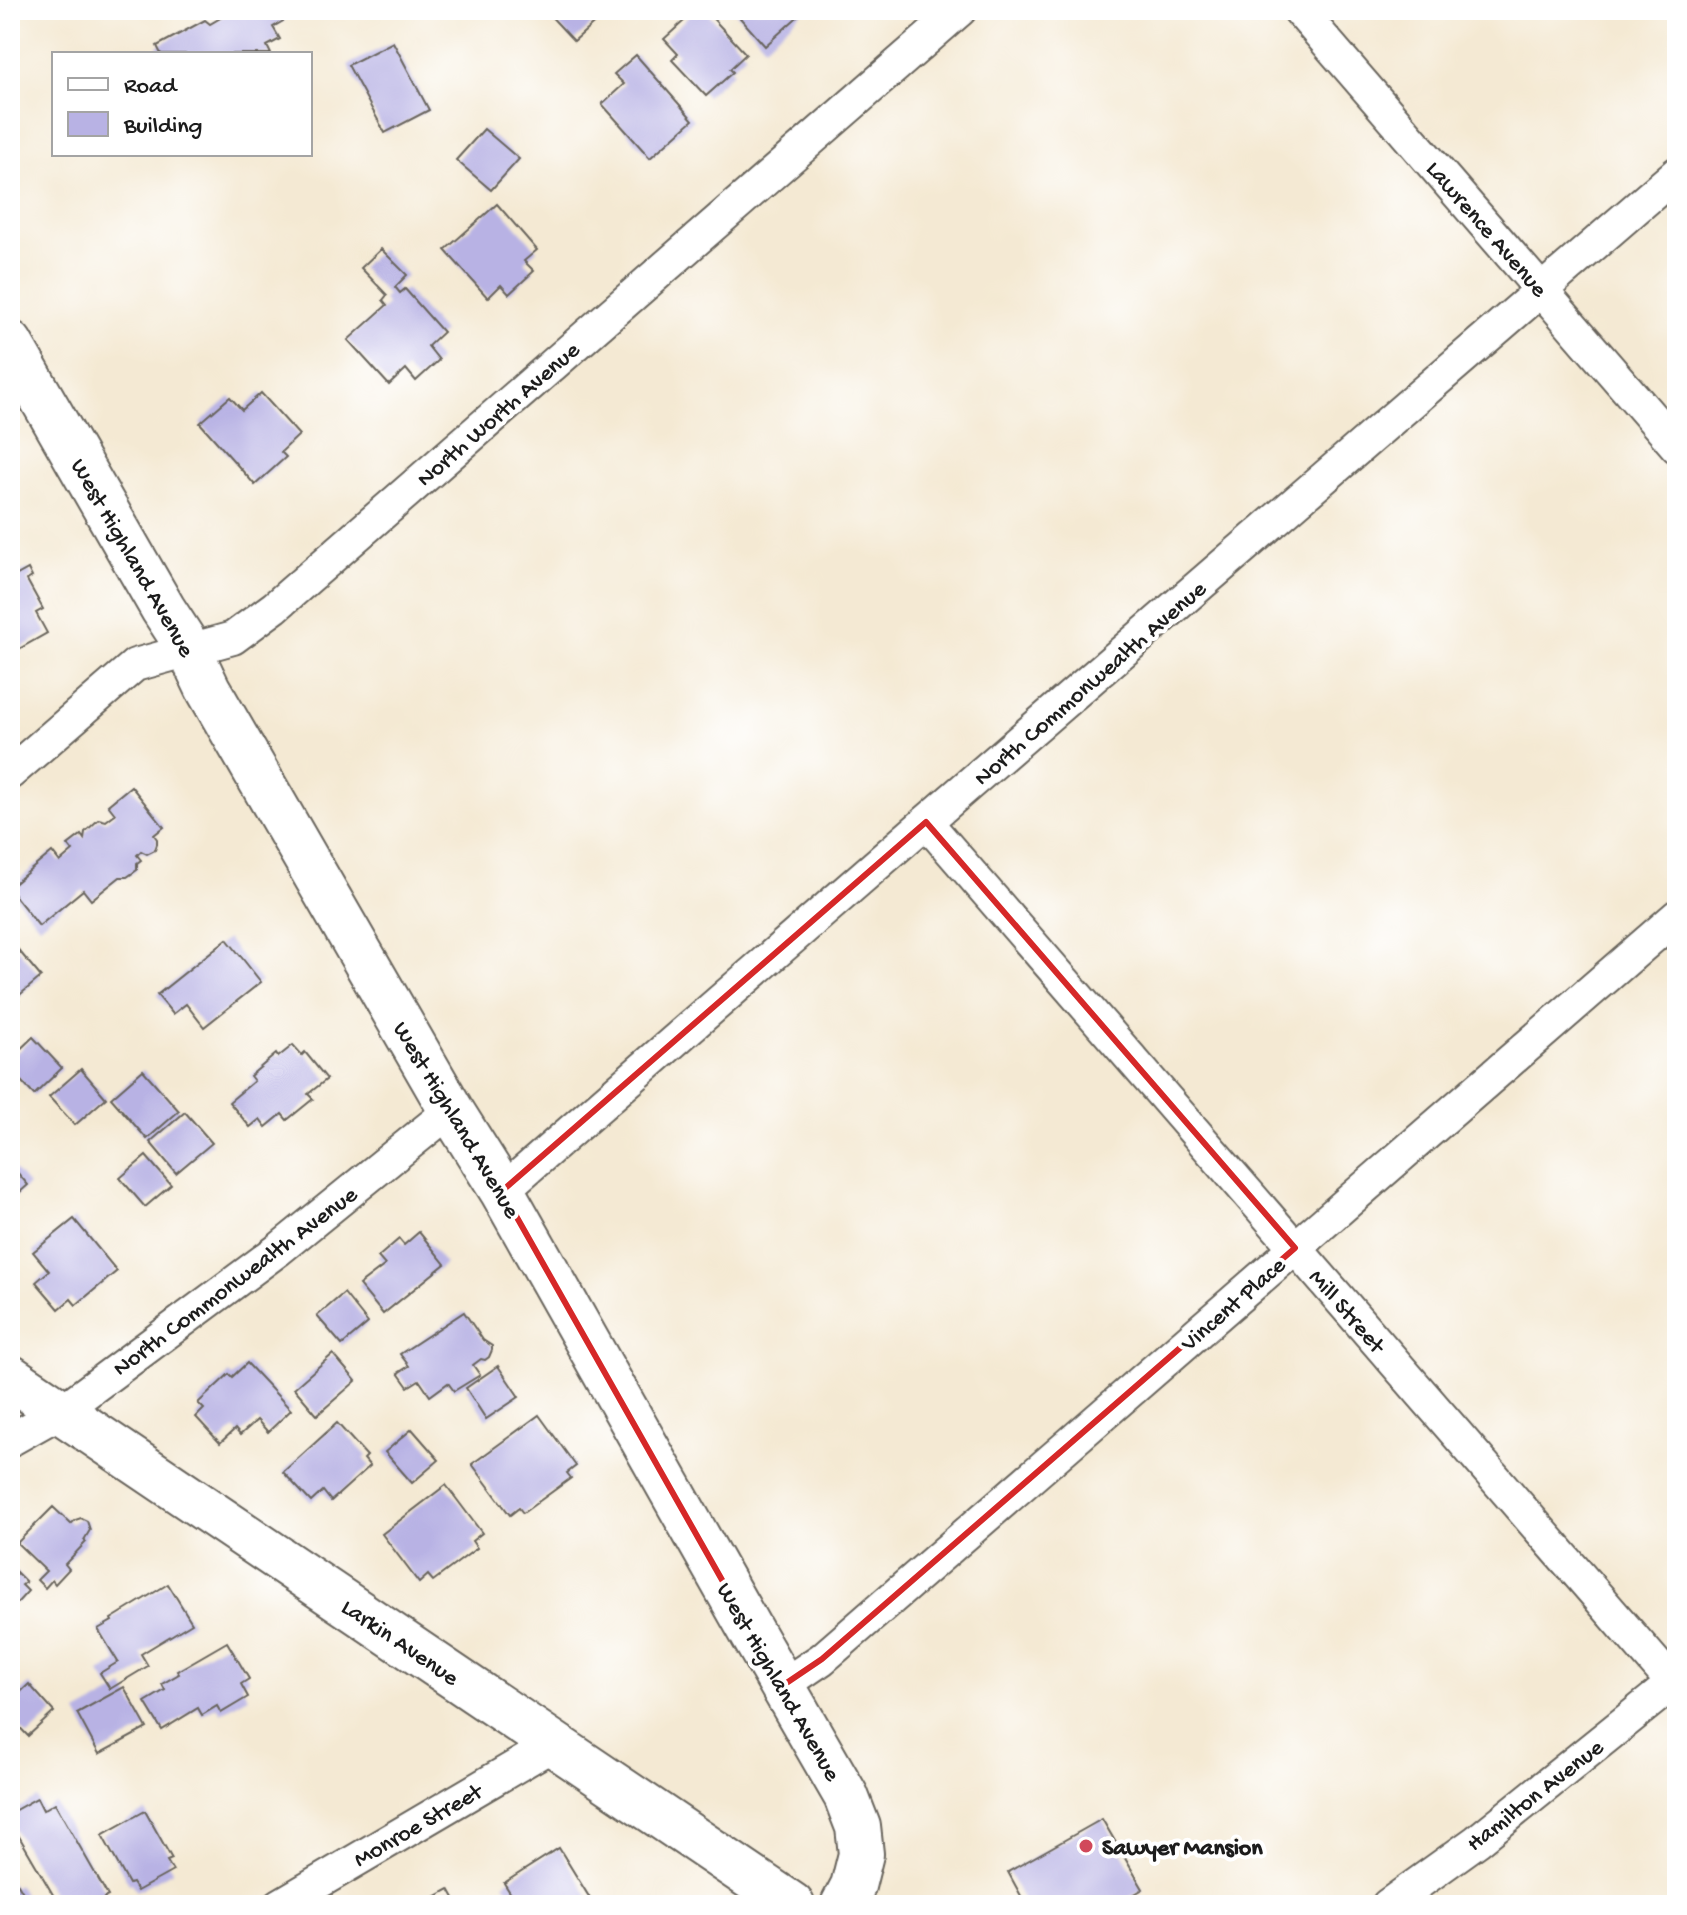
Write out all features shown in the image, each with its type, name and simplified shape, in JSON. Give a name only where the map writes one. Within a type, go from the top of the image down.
[{"type":"main road","name":"West Highland Avenue","points":[[10,343],[189,649],[208,689],[451,1110],[502,1191],[846,1796],[858,1827],[861,1854],[853,1886],[843,1905]]},
{"type":"main road","name":"Larkin Avenue","points":[[10,1377],[792,1905]]},
{"type":"street","name":"North Worth Avenue","points":[[10,773],[135,665],[233,638],[275,607],[960,10]]},
{"type":"street","name":"Lawrence Avenue","points":[[1299,10],[1677,447]]},
{"type":"street","name":"North Commonwealth Avenue","points":[[502,1191],[1677,173]]},
{"type":"street","name":"Mill Street","points":[[926,822],[1676,1684]]},
{"type":"street","name":"Vincent Place","points":[[782,1686],[834,1649],[1677,916]]},
{"type":"street","name":"North Commonwealth Avenue","points":[[10,1440],[60,1412],[278,1250],[451,1110]]},
{"type":"street","name":"Hamilton Avenue","points":[[1388,1905],[1477,1841],[1676,1684]]},
{"type":"street","name":"Monroe Street","points":[[280,1905],[554,1744]]},
{"type":"highlighted area","points":[[926,822],[1295,1248],[822,1659],[782,1686],[502,1191]]},
{"type":"building","points":[[234,10],[261,10],[263,13],[279,10],[285,20],[273,27],[280,39],[267,46],[270,52],[160,52],[157,46],[205,20],[210,24]]},
{"type":"building","points":[[545,10],[609,10],[574,41]]},
{"type":"building","points":[[696,10],[705,10],[746,54],[730,69],[733,72],[706,96],[672,60],[678,54],[664,39]]},
{"type":"building","points":[[733,10],[805,10],[765,46]]},
{"type":"building","points":[[393,42],[429,110],[385,133],[348,65]]},
{"type":"building","points":[[636,55],[693,120],[650,158],[602,104],[624,84],[614,74]]},
{"type":"building","points":[[484,129],[519,159],[491,190],[456,160]]},
{"type":"building","points":[[497,204],[537,250],[524,261],[534,271],[509,294],[501,285],[488,298],[445,250]]},
{"type":"building","points":[[381,249],[407,275],[395,287],[400,293],[405,289],[443,332],[428,346],[439,360],[416,381],[406,369],[389,385],[348,340],[387,305],[383,300],[387,295],[361,268]]},
{"type":"building","points":[[261,393],[299,435],[281,452],[286,457],[255,485],[200,423],[230,397],[242,410]]},
{"type":"building","points":[[28,569],[32,577],[27,580],[43,609],[36,613],[47,633],[10,654],[10,579]]},
{"type":"building","points":[[131,786],[164,827],[154,835],[157,839],[155,850],[147,854],[141,851],[137,855],[141,860],[137,863],[137,870],[127,877],[120,877],[91,900],[83,890],[39,926],[10,887],[52,852],[60,862],[73,851],[68,845],[81,835],[84,839],[85,832],[99,819],[106,821],[115,814],[108,805]]},
{"type":"building","points":[[227,939],[261,982],[204,1027],[186,1004],[173,1014],[157,995]]},
{"type":"building","points":[[10,940],[41,977],[16,998],[19,1001],[10,1009]]},
{"type":"building","points":[[33,1037],[62,1068],[34,1095],[10,1069],[10,1059]]},
{"type":"building","points":[[293,1045],[302,1055],[305,1052],[327,1079],[308,1094],[313,1099],[287,1120],[282,1114],[266,1127],[260,1119],[250,1127],[229,1102],[254,1081],[250,1076],[276,1054],[278,1057]]},
{"type":"building","points":[[81,1069],[106,1098],[75,1125],[49,1097]]},
{"type":"building","points":[[143,1070],[179,1111],[147,1139],[111,1098]]},
{"type":"building","points":[[185,1112],[212,1143],[176,1173],[150,1142]]},
{"type":"building","points":[[146,1156],[171,1185],[145,1207],[120,1178]]},
{"type":"building","points":[[10,1164],[28,1185],[10,1201]]},
{"type":"building","points":[[74,1219],[117,1271],[76,1305],[71,1299],[59,1309],[36,1282],[49,1271],[33,1252]]},
{"type":"building","points":[[419,1232],[445,1264],[383,1314],[359,1285],[385,1265],[378,1257],[399,1239],[404,1245]]},
{"type":"building","points":[[344,1293],[368,1323],[342,1345],[317,1316]]},
{"type":"building","points":[[464,1312],[483,1340],[492,1346],[489,1357],[473,1365],[480,1375],[454,1391],[448,1383],[430,1396],[419,1380],[408,1387],[398,1373],[409,1366],[400,1354]]},
{"type":"building","points":[[333,1354],[356,1381],[317,1415],[294,1388]]},
{"type":"building","points":[[247,1363],[291,1410],[268,1432],[257,1420],[240,1435],[235,1429],[220,1443],[196,1417],[204,1409],[198,1403],[229,1374],[232,1377]]},
{"type":"building","points":[[498,1366],[519,1397],[486,1419],[466,1388]]},
{"type":"building","points":[[539,1415],[576,1466],[567,1473],[571,1478],[523,1513],[519,1508],[510,1515],[472,1464]]},
{"type":"building","points":[[337,1423],[367,1456],[364,1459],[370,1466],[331,1501],[323,1491],[311,1502],[283,1472]]},
{"type":"building","points":[[412,1429],[439,1460],[412,1483],[385,1452]]},
{"type":"building","points":[[446,1485],[482,1533],[472,1541],[477,1548],[433,1581],[428,1575],[419,1583],[382,1534]]},
{"type":"building","points":[[53,1507],[71,1524],[81,1518],[87,1521],[90,1530],[84,1540],[86,1542],[65,1564],[69,1569],[55,1584],[52,1580],[45,1588],[37,1580],[46,1571],[17,1543]]},
{"type":"building","points":[[10,1566],[26,1582],[22,1585],[28,1591],[17,1603],[10,1596]]},
{"type":"building","points":[[168,1584],[192,1623],[141,1654],[148,1666],[110,1689],[100,1673],[118,1662],[98,1629]]},
{"type":"building","points":[[227,1642],[249,1679],[241,1684],[248,1697],[221,1713],[217,1706],[202,1715],[198,1708],[162,1730],[145,1702],[165,1690],[162,1684],[179,1674],[177,1671]]},
{"type":"building","points":[[29,1684],[54,1712],[28,1736],[10,1717],[10,1702]]},
{"type":"building","points":[[124,1687],[147,1728],[99,1754],[77,1713]]},
{"type":"building","points":[[37,1798],[43,1810],[55,1803],[108,1896],[104,1898],[108,1905],[59,1905],[10,1821],[10,1813]]},
{"type":"building","points":[[145,1811],[172,1859],[167,1861],[173,1871],[137,1891],[132,1883],[129,1884],[102,1835]]},
{"type":"building","name":"Sawyer Mansion","points":[[1102,1819],[1143,1889],[1116,1905],[1026,1905],[1008,1872]]},
{"type":"building","points":[[559,1848],[591,1900],[582,1905],[509,1905],[507,1903],[514,1899],[504,1883]]},
{"type":"building","points":[[10,1881],[14,1887],[18,1884],[30,1905],[10,1905]]},
{"type":"building","points":[[449,1889],[458,1905],[420,1905]]},
{"type":"place","name":"Sawyer Mansion","points":[[1086,1846]]}]
